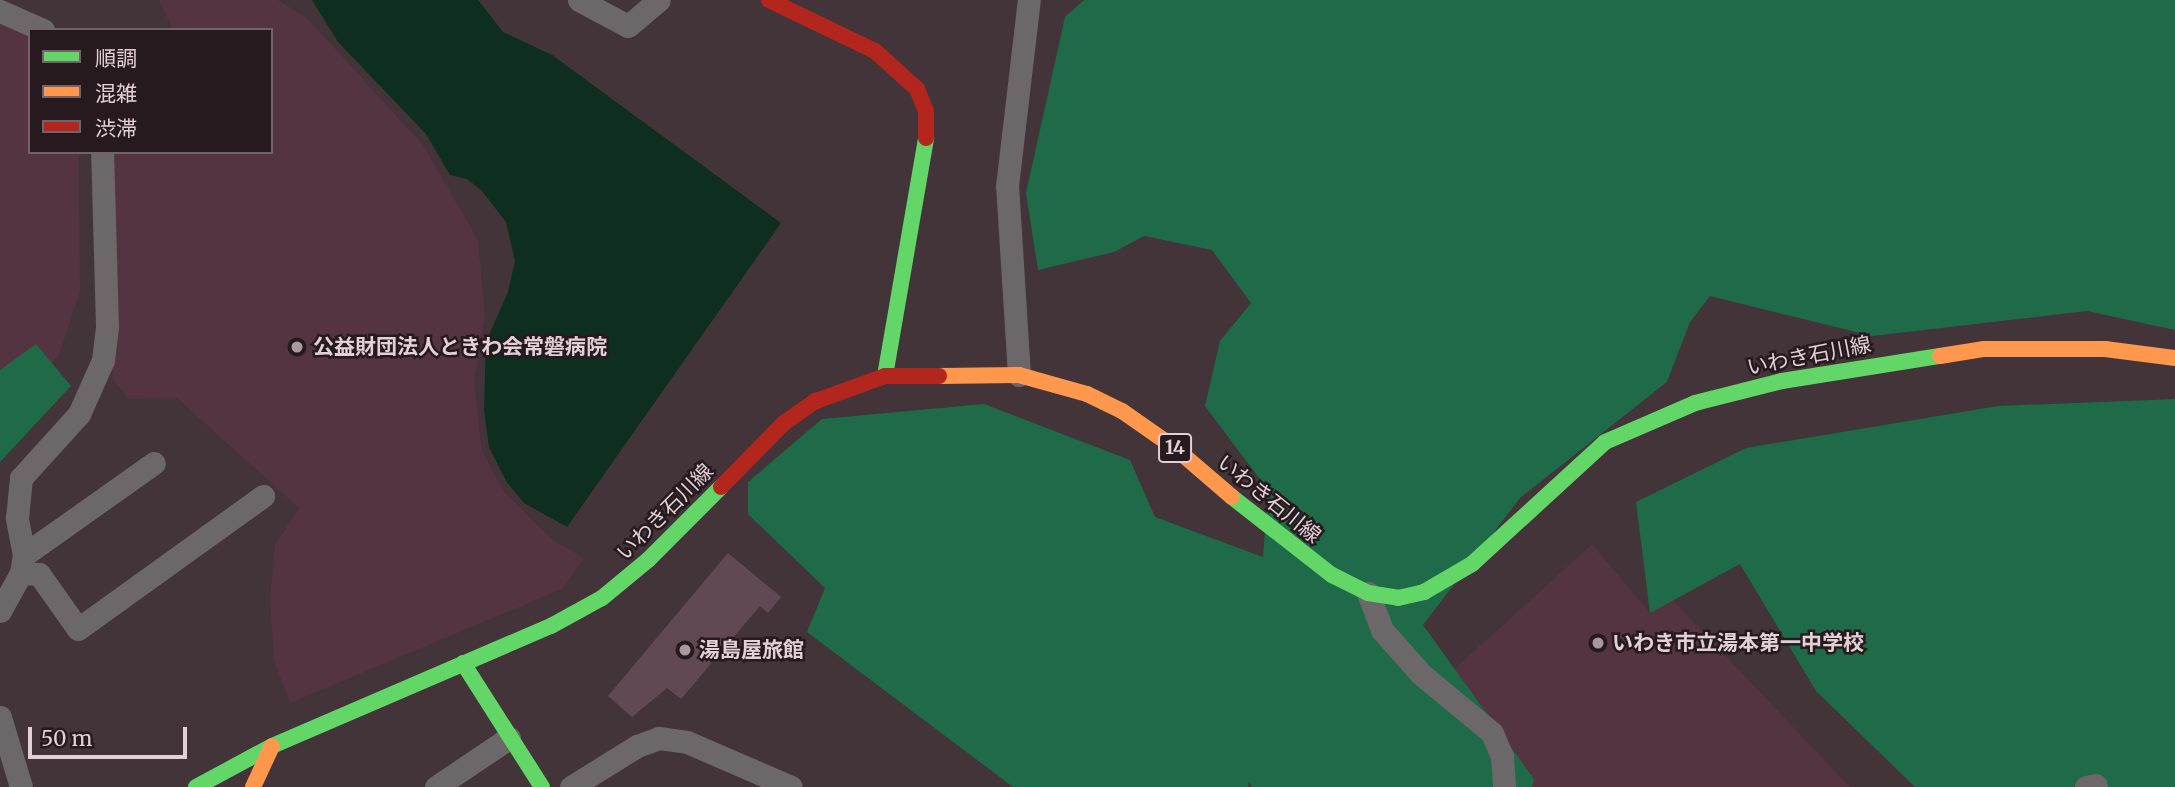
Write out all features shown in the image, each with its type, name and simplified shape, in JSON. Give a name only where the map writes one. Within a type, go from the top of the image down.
[{"type":"main road","points":[[769,0],[876,51],[917,89],[926,111],[926,138],[885,376]]},
{"type":"main road","name":"いわき石川線","points":[[196,787],[272,746],[551,626],[602,598],[648,560],[784,423],[816,401],[885,376],[1019,376],[1087,394],[1122,411],[1175,448],[1287,544],[1332,575],[1368,593],[1398,598],[1424,592],[1472,564],[1605,442],[1695,403],[1782,381],[1984,349],[2091,348],[2175,358]]},
{"type":"main road","points":[[463,663],[542,787]]},
{"type":"main road","points":[[253,787],[272,746]]},
{"type":"street","points":[[579,0],[628,26],[659,0]]},
{"type":"street","points":[[1019,376],[1007,186],[1029,0]]},
{"type":"street","points":[[0,11],[38,28]]},
{"type":"street","points":[[102,154],[107,327],[103,360],[79,414],[21,478],[17,518],[23,564],[39,575],[78,629],[263,496]]},
{"type":"street","points":[[0,611],[23,564],[154,463]]},
{"type":"street","points":[[1368,593],[1382,630],[1413,666],[1492,733],[1502,756],[1504,787]]},
{"type":"street","points":[[0,717],[22,787]]},
{"type":"street","points":[[436,787],[509,738]]},
{"type":"street","points":[[571,787],[637,746],[659,738],[687,741],[791,787]]},
{"type":"shaded area","name":"公益財団法人ときわ会常磐病院","points":[[159,0],[278,0],[308,19],[423,145],[478,240],[485,315],[474,383],[482,451],[505,493],[554,541],[584,558],[562,589],[290,703],[274,660],[270,600],[275,545],[299,508],[177,398],[129,399],[112,379],[116,281],[112,154],[273,154],[273,28],[172,28]]},
{"type":"shaded area","points":[[312,0],[478,0],[503,32],[552,55],[781,223],[567,527],[524,503],[506,481],[489,447],[484,410],[486,342],[508,292],[515,261],[506,222],[482,191],[467,179],[450,175],[426,134],[338,42]]},
{"type":"shaded area","points":[[0,12],[28,29],[28,154],[79,154],[80,291],[59,355],[16,411],[0,418]]},
{"type":"shaded area","name":"いわき市立湯本第一中学校","points":[[1592,544],[1650,613],[1671,598],[1850,787],[1506,787],[1450,673]]},
{"type":"green space","points":[[1084,0],[2175,0],[2175,330],[2087,311],[1872,336],[1710,296],[1690,322],[1667,382],[1520,498],[1423,625],[1534,779],[1532,787],[1252,787],[1249,782],[1248,787],[1013,787],[807,632],[825,588],[748,514],[748,482],[822,419],[984,404],[1130,460],[1155,517],[1263,557],[1268,490],[1205,406],[1220,341],[1251,303],[1212,250],[1144,236],[1114,252],[1038,270],[1026,193],[1065,17]]},
{"type":"green space","points":[[36,344],[71,386],[0,462],[0,370]]},
{"type":"green space","points":[[2175,399],[2175,787],[1915,787],[1816,691],[1740,564],[1650,613],[1636,502],[1746,448],[1998,406]]},
{"type":"building","name":"湯島屋旅館","points":[[728,553],[781,597],[768,613],[760,606],[681,699],[667,688],[632,717],[608,696]]},
{"type":"traffic: fast","points":[[885,376],[926,138]]},
{"type":"traffic: fast","points":[[1232,497],[1332,575],[1368,593],[1398,598],[1424,592],[1472,564],[1605,442],[1695,403],[1782,381],[1940,356]]},
{"type":"traffic: fast","points":[[196,787],[272,746],[551,626],[602,598],[648,560],[721,487]]},
{"type":"traffic: fast","points":[[463,663],[542,787]]},
{"type":"traffic: slow","points":[[1940,356],[1984,349],[2105,349],[2175,358]]},
{"type":"traffic: slow","points":[[939,376],[1019,375],[1087,394],[1122,411],[1175,448],[1232,497]]},
{"type":"traffic: slow","points":[[253,787],[272,746]]},
{"type":"traffic: jam","points":[[769,0],[875,51],[917,89],[926,111],[926,138]]},
{"type":"traffic: jam","points":[[721,487],[784,423],[816,401],[885,376],[939,376]]},
{"type":"place","name":"公益財団法人ときわ会常磐病院","points":[[297,347]]},
{"type":"place","name":"いわき市立湯本第一中学校","points":[[1598,643]]},
{"type":"place","name":"湯島屋旅館","points":[[685,650]]}]
